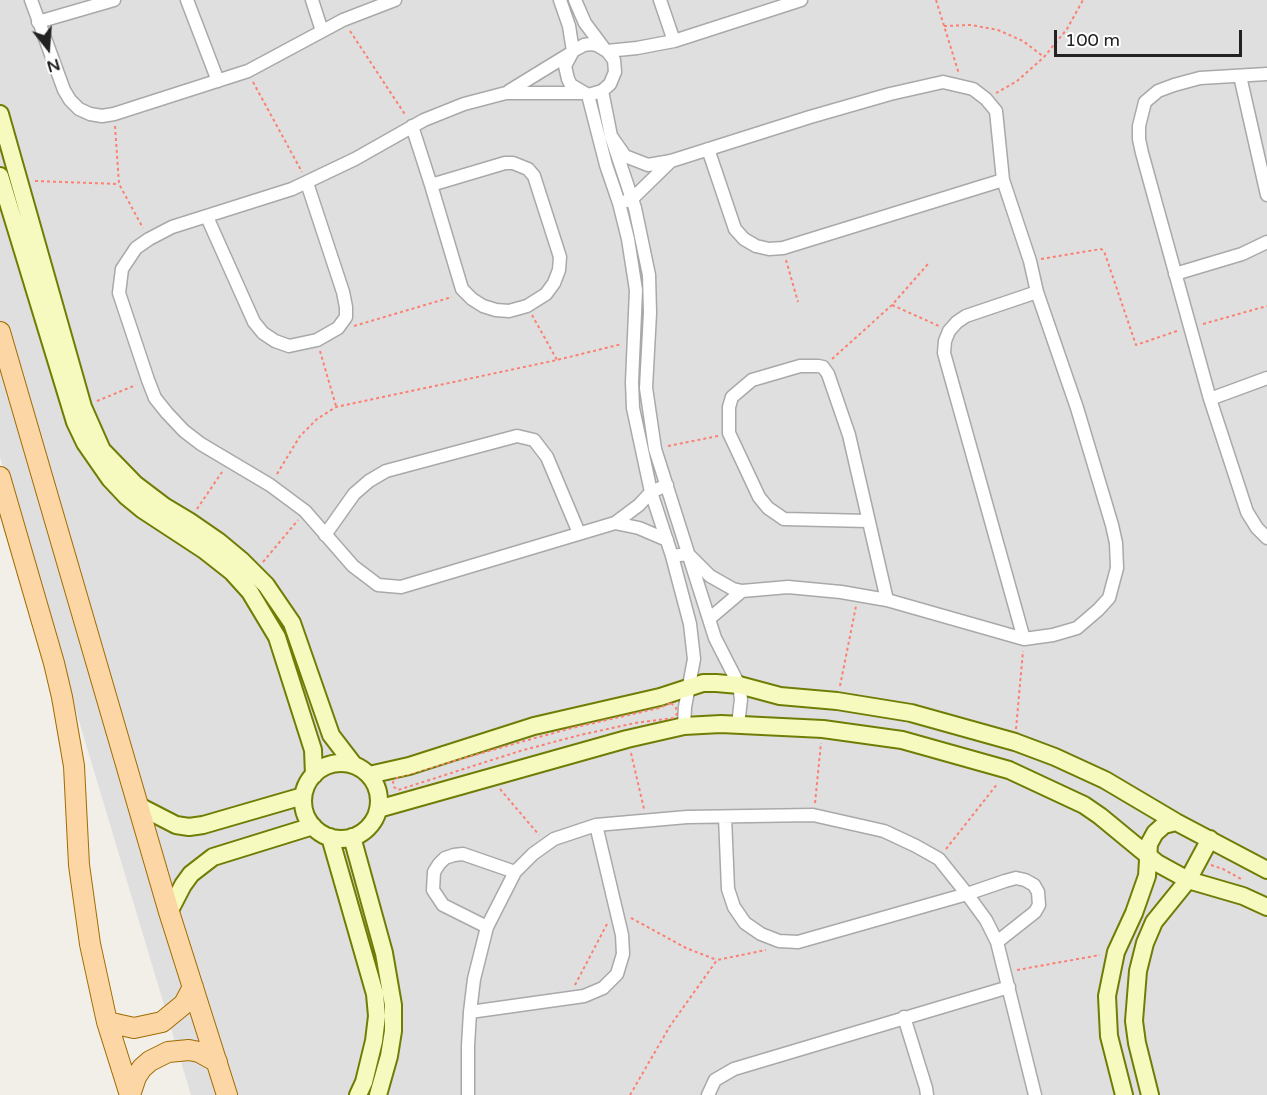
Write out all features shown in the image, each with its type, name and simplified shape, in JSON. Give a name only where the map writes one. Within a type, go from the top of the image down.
[{"type":"main road","points":[[0,332],[169,912],[227,1095]]},
{"type":"main road","points":[[0,477],[54,663],[64,709],[77,799],[84,905],[97,984],[130,1095]]},
{"type":"main road","points":[[107,1022],[134,1028],[162,1022],[177,1011],[193,987]]},
{"type":"main road","points":[[130,1095],[136,1077],[142,1068],[168,1052],[189,1050],[199,1052],[217,1062]]},
{"type":"street","points":[[31,0],[64,90],[70,100],[79,109],[102,116],[248,71],[344,20],[395,0]]},
{"type":"street","points":[[38,22],[114,0]]},
{"type":"street","points":[[187,0],[218,81]]},
{"type":"street","points":[[312,0],[322,31]]},
{"type":"street","points":[[560,0],[569,26],[572,52],[566,66],[568,79],[571,85],[586,94],[628,239],[636,290],[633,408],[651,492],[672,556],[690,624],[694,659],[685,707],[684,726]]},
{"type":"street","points":[[575,0],[585,23],[614,60],[613,78],[602,91],[586,94],[506,93],[464,104],[412,126],[308,183],[172,227],[149,239],[136,248],[122,269],[119,282],[120,293],[147,380],[156,398],[184,431],[229,462],[270,485],[305,511],[365,577],[378,585],[401,587],[615,523],[639,505],[651,492],[667,485]]},
{"type":"street","points":[[660,0],[674,41]]},
{"type":"street","points":[[506,93],[584,45],[597,45],[605,49],[638,48],[674,41],[801,0]]},
{"type":"street","points":[[615,66],[638,48]]},
{"type":"street","points":[[1267,74],[1200,78],[1158,91],[1145,102],[1139,126],[1139,140],[1210,399],[1247,512],[1257,528],[1267,538]]},
{"type":"street","points":[[1240,76],[1267,195]]},
{"type":"street","points":[[611,136],[625,156],[648,165],[671,161],[890,94],[943,82],[973,89],[986,99],[996,111],[1003,180],[1030,261],[1037,292],[1077,408],[1112,525],[1116,543],[1117,568],[1109,598],[1077,628],[1053,635],[1024,639],[887,600],[859,595],[788,587],[742,591],[732,589],[710,576],[688,554]]},
{"type":"street","points":[[602,91],[611,136],[632,199],[649,275],[650,313],[646,388],[655,449],[715,638],[739,685],[741,699],[738,725]]},
{"type":"street","points":[[0,114],[83,407],[102,450],[135,484],[226,548],[255,573],[276,598],[292,623],[326,724],[337,745],[354,765],[369,775],[378,791],[378,809],[369,827],[352,837],[341,839],[330,837],[313,826],[306,815],[303,796],[309,781],[328,765],[337,763],[354,765]]},
{"type":"street","points":[[412,126],[462,289],[483,306],[509,311],[527,306],[546,294],[559,270],[560,257],[538,185],[528,169],[506,163],[431,185]]},
{"type":"street","points":[[708,149],[735,230],[756,246],[770,249],[783,249],[1003,180]]},
{"type":"street","points":[[619,203],[632,199],[671,161]]},
{"type":"street","points":[[0,176],[75,422],[85,442],[110,479],[126,496],[143,510],[204,550],[232,572],[250,592],[278,637],[313,750],[314,775]]},
{"type":"street","points":[[207,217],[254,322],[263,333],[289,346],[317,340],[338,328],[346,317],[346,306],[308,183]]},
{"type":"street","points":[[1175,274],[1242,254],[1267,242]]},
{"type":"street","points":[[1024,639],[945,364],[944,352],[949,331],[966,316],[1037,292]]},
{"type":"street","points":[[868,521],[784,519],[768,508],[759,497],[729,434],[729,407],[732,397],[752,380],[800,366],[823,368],[832,381],[849,435],[887,600]]},
{"type":"street","points":[[1210,399],[1267,378]]},
{"type":"street","points":[[325,535],[354,494],[369,481],[386,471],[517,436],[534,440],[547,457],[579,533]]},
{"type":"street","points":[[615,523],[639,528],[667,540]]},
{"type":"street","points":[[672,556],[688,554]]},
{"type":"street","points":[[709,619],[742,591]]},
{"type":"street","points":[[692,643],[715,638]]},
{"type":"street","points":[[369,775],[409,766],[534,726],[660,697],[690,686],[710,683],[739,685],[780,696],[837,701],[911,713],[1015,742],[1105,780],[1176,822],[1267,870]]},
{"type":"street","points":[[378,809],[627,739],[684,726],[738,725],[823,729],[902,740],[1009,770],[1084,806],[1100,816],[1148,856],[1188,880],[1243,896],[1267,907]]},
{"type":"street","points":[[139,806],[170,822],[189,826],[203,825],[303,796]]},
{"type":"street","points":[[468,1095],[470,1012],[474,979],[487,927],[515,872],[533,854],[554,839],[596,825],[647,820],[813,815],[884,831],[939,859],[967,894],[986,920],[997,942],[1035,1095]]},
{"type":"street","points":[[725,817],[728,889],[734,907],[745,923],[761,934],[779,941],[798,942],[1016,878],[1025,880],[1034,885],[1039,905],[1035,912],[997,942]]},
{"type":"street","points":[[1124,1095],[1109,1036],[1107,996],[1116,952],[1147,876],[1149,844],[1155,833],[1164,825],[1176,822]]},
{"type":"street","points":[[470,1012],[584,996],[603,988],[617,974],[621,964],[623,944],[596,825]]},
{"type":"street","points":[[169,912],[191,874],[213,856],[313,826]]},
{"type":"street","points":[[330,837],[375,994],[377,1016],[374,1041],[364,1082],[358,1095]]},
{"type":"street","points":[[352,837],[384,953],[393,1005],[393,1031],[389,1056],[378,1095]]},
{"type":"street","points":[[1150,1095],[1134,1021],[1138,971],[1145,943],[1154,922],[1188,880],[1210,839]]},
{"type":"street","points":[[487,927],[443,905],[433,890],[434,872],[446,858],[463,854],[515,872]]},
{"type":"street","points":[[708,1095],[715,1080],[724,1073],[1009,987]]},
{"type":"street","points":[[904,1017],[927,1088],[927,1095]]},
{"type":"path","points":[[936,0],[963,86]]},
{"type":"path","points":[[986,99],[1017,81],[1044,57],[1067,29],[1083,0]]},
{"type":"path","points":[[344,20],[412,126]]},
{"type":"path","points":[[944,26],[971,25],[998,30],[1023,41],[1044,57]]},
{"type":"path","points":[[248,71],[308,183]]},
{"type":"path","points":[[114,114],[119,184],[149,239]]},
{"type":"path","points":[[20,181],[119,184]]},
{"type":"path","points":[[783,249],[798,302]]},
{"type":"path","points":[[1030,261],[1101,249],[1104,251],[1136,345],[1189,327],[1267,306]]},
{"type":"path","points":[[823,368],[892,304],[928,264]]},
{"type":"path","points":[[328,334],[466,293]]},
{"type":"path","points":[[892,304],[949,331]]},
{"type":"path","points":[[527,306],[556,360]]},
{"type":"path","points":[[317,340],[336,407]]},
{"type":"path","points":[[270,485],[300,435],[317,419],[336,407],[634,341]]},
{"type":"path","points":[[83,407],[147,380]]},
{"type":"path","points":[[655,449],[729,434]]},
{"type":"path","points":[[189,521],[229,462]]},
{"type":"path","points":[[255,573],[305,511]]},
{"type":"path","points":[[837,701],[859,595]]},
{"type":"path","points":[[1015,742],[1024,639]]},
{"type":"path","points":[[671,703],[676,708],[677,714],[674,718],[664,720],[580,735],[520,751],[398,790],[394,787],[393,782],[398,777],[671,703]]},
{"type":"path","points":[[813,815],[823,729]]},
{"type":"path","points":[[627,739],[647,820]]},
{"type":"path","points":[[939,859],[1009,770]]},
{"type":"path","points":[[489,777],[547,844]]},
{"type":"path","points":[[1210,862],[1210,865],[1250,883]]},
{"type":"path","points":[[569,999],[614,908],[686,948],[717,960],[798,942]]},
{"type":"path","points":[[1006,972],[1116,952]]},
{"type":"path","points":[[630,1095],[670,1026],[717,960]]},
{"type":"shaded area","points":[[0,0],[1267,0],[1267,1095],[191,1095],[0,457]]}]
